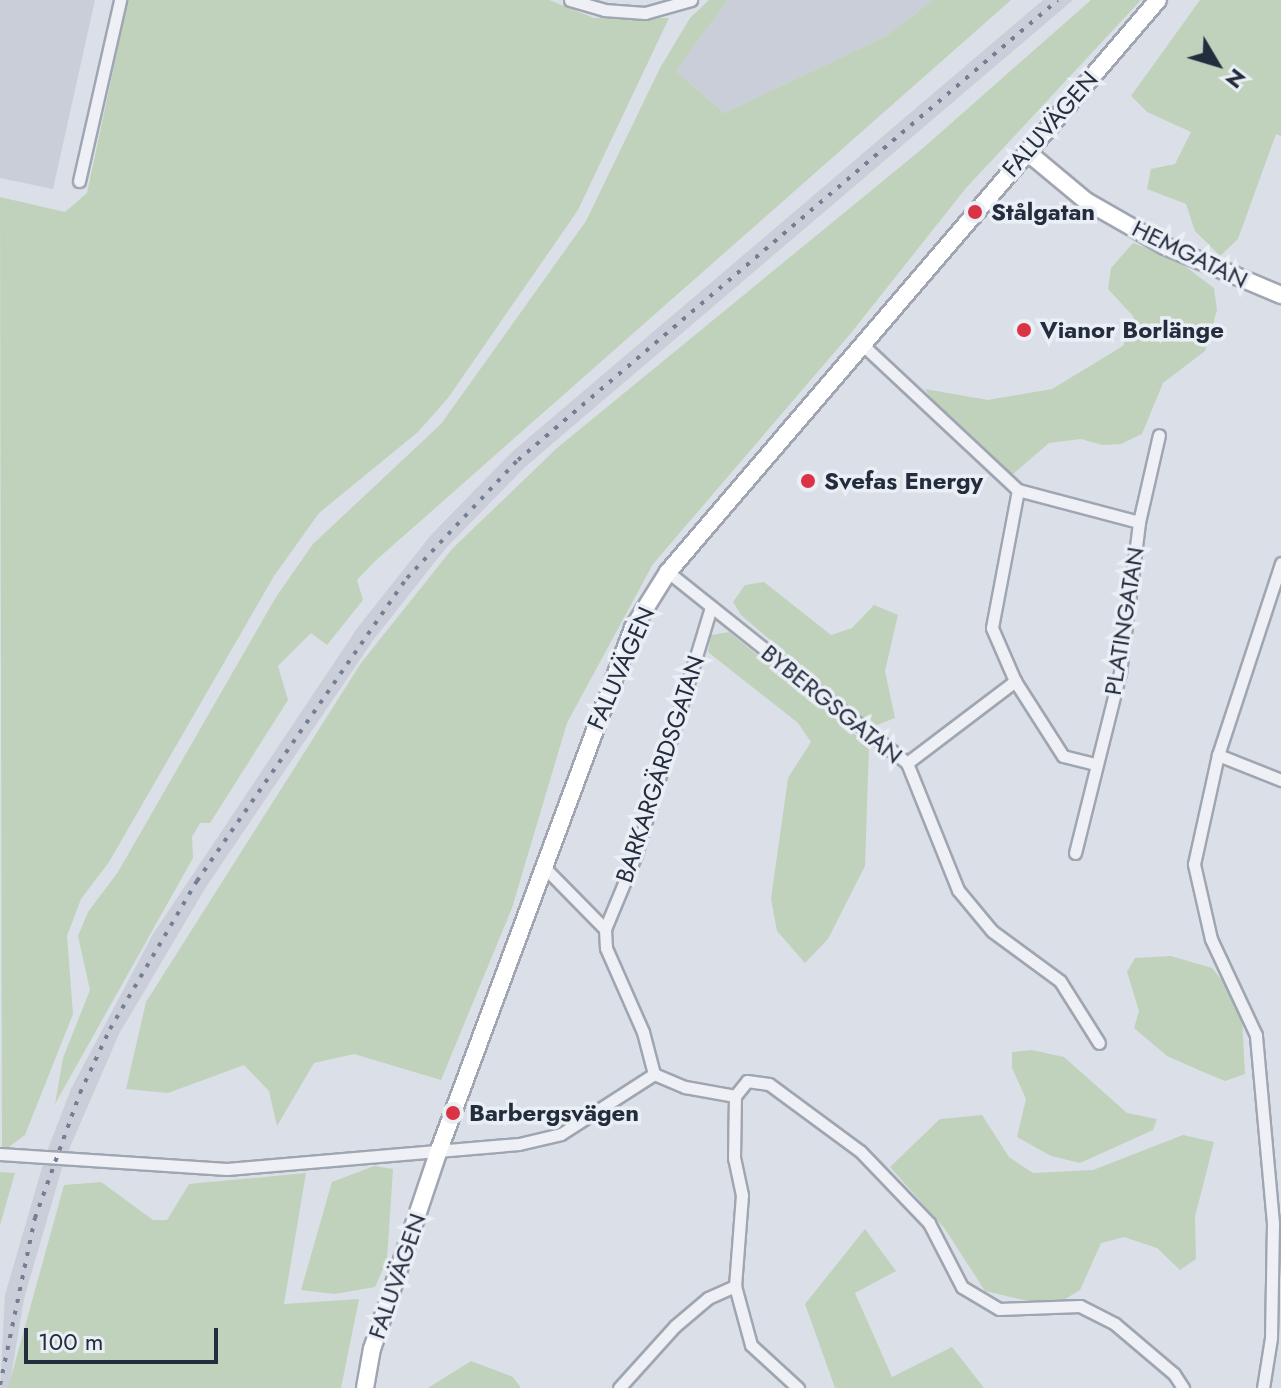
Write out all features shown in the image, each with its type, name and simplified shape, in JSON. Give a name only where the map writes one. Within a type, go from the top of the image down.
[{"type":"street","points":[[79,181],[120,0]]},
{"type":"street","points":[[570,0],[604,10],[645,13],[691,0]]},
{"type":"street","name":"FALUVÄGEN","points":[[365,1388],[372,1349],[439,1150],[542,865],[633,628],[668,572],[865,347],[1026,151],[1158,0]]},
{"type":"street","name":"HEMGATAN","points":[[1026,151],[1086,201],[1165,246],[1281,295]]},
{"type":"street","points":[[865,347],[1018,490],[1139,522]]},
{"type":"street","name":"PLATINGATAN","points":[[1075,853],[1120,673],[1139,522],[1159,435]]},
{"type":"street","points":[[1018,490],[992,628],[1015,681],[1063,756],[1095,764]]},
{"type":"street","points":[[1263,1388],[1271,1338],[1277,1223],[1256,1035],[1211,939],[1194,864],[1218,755],[1281,563]]},
{"type":"street","points":[[668,572],[711,607]]},
{"type":"street","name":"BYBERGSGATAN","points":[[711,607],[907,763],[958,890],[992,931],[1060,981],[1099,1043]]},
{"type":"street","name":"BARKARGÄRDSGATAN","points":[[605,929],[636,854],[711,607]]},
{"type":"street","points":[[907,763],[1015,681]]},
{"type":"street","points":[[1218,755],[1281,780]]},
{"type":"street","points":[[542,865],[605,929],[606,948],[643,1032],[654,1074]]},
{"type":"street","points":[[0,1154],[227,1169],[519,1144],[561,1134],[654,1074]]},
{"type":"street","points":[[654,1074],[685,1087],[735,1096]]},
{"type":"street","points":[[798,1388],[751,1345],[735,1286],[742,1195],[734,1158],[735,1096],[747,1081],[769,1084],[860,1151],[929,1223],[962,1287],[999,1309],[1080,1306],[1115,1324],[1174,1374],[1183,1388]]},
{"type":"street","points":[[619,1388],[675,1326],[708,1298],[735,1286]]},
{"type":"shaded area","points":[[0,0],[95,0],[53,189],[0,178]]},
{"type":"shaded area","points":[[728,0],[933,0],[886,36],[724,113],[676,71]]},
{"type":"shaded area","points":[[1043,0],[1073,0],[525,467],[446,548],[374,639],[206,887],[119,1034],[64,1161],[24,1299],[9,1388],[0,1388],[5,1295],[46,1154],[71,1089],[153,934],[358,627],[431,535],[512,452]]},
{"type":"green space","points":[[128,0],[549,0],[594,18],[669,18],[578,210],[448,398],[418,432],[319,513],[274,576],[109,862],[81,899],[67,936],[73,1014],[25,1135],[2,1152],[0,197],[65,212],[87,193]]},
{"type":"green space","points":[[709,0],[728,0],[676,71],[724,113],[886,36],[933,0],[1011,0],[374,562],[357,580],[363,600],[327,645],[311,633],[278,666],[288,700],[210,823],[200,823],[192,837],[193,858],[55,1104],[63,1058],[90,990],[78,936],[88,912],[118,872],[276,597],[313,544],[441,424],[586,221],[660,68],[690,18]]},
{"type":"green space","points":[[1091,0],[1141,0],[966,188],[851,333],[653,564],[567,723],[512,908],[441,1080],[354,1054],[314,1063],[277,1126],[269,1091],[244,1065],[168,1093],[126,1089],[146,1002],[361,663],[452,549],[557,448],[922,149]]},
{"type":"green space","points":[[1200,0],[1281,0],[1281,136],[1276,134],[1238,239],[1220,256],[1195,231],[1186,204],[1147,189],[1151,169],[1175,164],[1191,132],[1147,112],[1131,96]]},
{"type":"green space","points":[[1133,243],[1174,258],[1214,288],[1217,310],[1205,351],[1163,383],[1142,434],[1121,444],[1102,445],[1081,439],[1049,443],[1012,475],[936,407],[925,389],[988,400],[1052,389],[1123,346],[1134,317],[1108,289],[1111,268]]},
{"type":"green space","points":[[764,582],[831,635],[852,628],[874,605],[898,615],[885,671],[895,718],[872,727],[741,615],[733,602],[745,585]]},
{"type":"green space","points":[[729,632],[869,746],[865,866],[828,939],[805,963],[777,931],[771,899],[788,778],[811,742],[798,723],[708,652],[711,635]]},
{"type":"green space","points":[[1171,956],[1212,968],[1230,991],[1242,1018],[1245,1074],[1225,1081],[1167,1056],[1134,1028],[1139,1011],[1127,972],[1135,958]]},
{"type":"green space","points":[[1032,1050],[1064,1057],[1127,1113],[1157,1119],[1153,1130],[1080,1163],[1051,1156],[1017,1137],[1026,1099],[1012,1068],[1012,1052]]},
{"type":"green space","points":[[982,1115],[1009,1157],[1033,1173],[1093,1170],[1183,1135],[1214,1142],[1195,1217],[1196,1259],[1180,1270],[1157,1248],[1124,1237],[1101,1243],[1080,1290],[1062,1301],[1032,1302],[985,1291],[945,1229],[890,1167],[940,1119]]},
{"type":"green space","points":[[374,1166],[393,1169],[387,1260],[375,1287],[334,1294],[301,1290],[332,1182]]},
{"type":"green space","points":[[0,1172],[15,1173],[0,1225]]},
{"type":"green space","points":[[306,1173],[284,1304],[359,1299],[341,1388],[8,1388],[64,1185],[101,1182],[153,1220],[167,1220],[189,1184]]},
{"type":"green space","points":[[865,1229],[896,1271],[855,1293],[892,1377],[952,1347],[984,1388],[835,1388],[805,1304]]},
{"type":"green space","points":[[471,1361],[513,1377],[521,1388],[428,1388]]},
{"type":"railway","points":[[0,1385],[35,1218],[80,1093],[110,1029],[197,881],[407,578],[518,460],[1058,0]]},
{"type":"place","name":"Stålgatan","points":[[975,212]]},
{"type":"place","name":"Vianor Borlänge","points":[[1024,330]]},
{"type":"place","name":"Svefas Energy","points":[[808,481]]},
{"type":"place","name":"Barbergsvägen","points":[[453,1113]]}]
